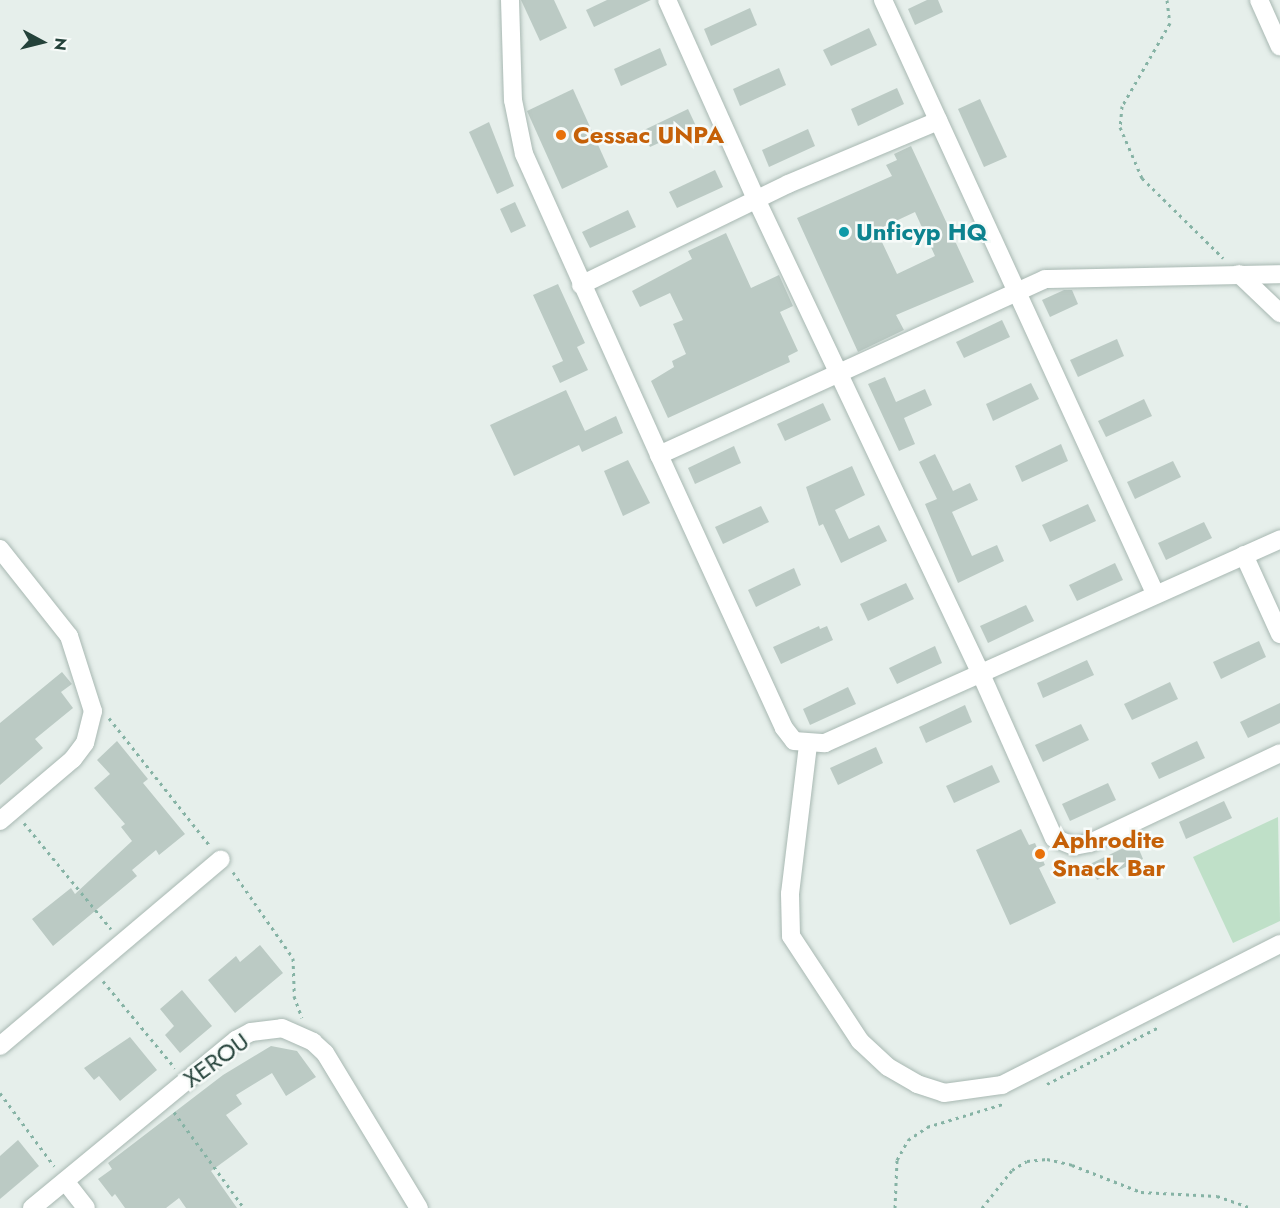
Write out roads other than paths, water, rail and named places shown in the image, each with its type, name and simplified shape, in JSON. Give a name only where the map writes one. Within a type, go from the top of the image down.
[{"type":"street","points":[[510,0],[517,128],[524,154],[581,285],[784,728],[794,741],[808,745],[825,743],[1155,593],[1280,539]]},
{"type":"street","points":[[667,0],[757,201],[980,672],[1054,838],[1065,844],[1090,843],[1280,753]]},
{"type":"street","points":[[883,0],[1155,593]]},
{"type":"street","points":[[1259,0],[1280,47]]},
{"type":"street","points":[[581,285],[757,201],[938,120]]},
{"type":"street","points":[[1239,274],[1280,314]]},
{"type":"street","points":[[659,455],[1016,291],[1063,277],[1280,274]]},
{"type":"street","points":[[0,549],[69,636],[91,696],[91,728],[85,743],[73,759],[7,816]]},
{"type":"street","points":[[1244,555],[1280,634]]},
{"type":"street","points":[[808,745],[790,894],[791,936],[860,1041],[888,1067],[917,1084],[944,1093],[1002,1085],[1280,944]]},
{"type":"street","points":[[0,1046],[221,859]]},
{"type":"street","name":"XEROU","points":[[32,1208],[186,1081],[251,1032],[282,1028],[313,1042],[325,1053],[419,1208]]},
{"type":"street","points":[[65,1181],[86,1208]]},
{"type":"place","name":"Cessac UNPA","points":[[561,135]]},
{"type":"place","name":"Unficyp HQ","points":[[844,232]]},
{"type":"place","name":"Aphrodite Snack Bar","points":[[1040,854]]}]
